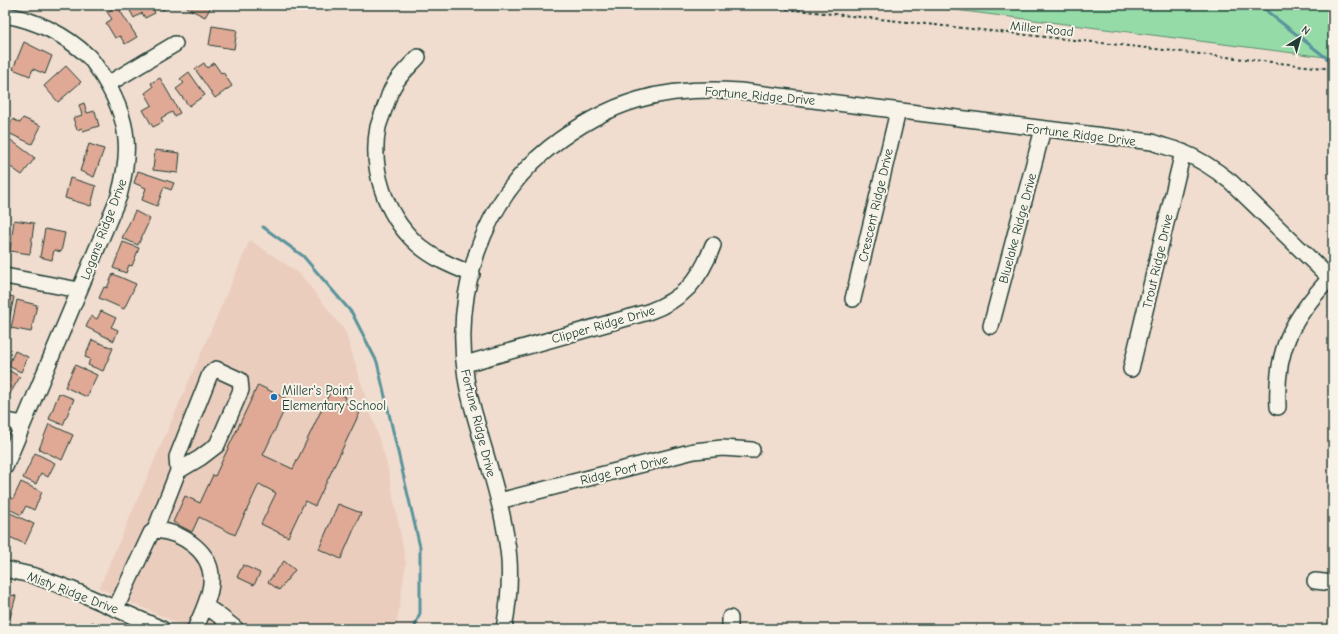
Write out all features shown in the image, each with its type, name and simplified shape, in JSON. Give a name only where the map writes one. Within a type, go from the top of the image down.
[{"type":"street","name":"Logans Ridge Drive","points":[[5,15],[28,21],[46,28],[67,39],[90,58],[115,97],[126,138],[126,167],[119,196],[5,467]]},
{"type":"street","points":[[108,84],[175,44]]},
{"type":"street","points":[[418,57],[404,71],[392,88],[379,126],[376,151],[382,190],[393,214],[408,235],[417,244],[438,259],[472,274]]},
{"type":"street","name":"Fortune Ridge Drive","points":[[504,629],[510,583],[508,544],[499,501],[466,378],[463,345],[463,318],[466,290],[481,240],[508,193],[525,172],[543,153],[565,136],[593,118],[615,107],[638,99],[662,94],[686,90],[713,89],[740,91],[1152,142],[1183,152],[1204,162],[1218,172],[1231,182],[1332,279]]},
{"type":"street","name":"Crescent Ridge Drive","points":[[852,299],[898,111]]},
{"type":"street","name":"Bluelake Ridge Drive","points":[[992,326],[1044,129]]},
{"type":"street","name":"Trout Ridge Drive","points":[[1131,369],[1183,152]]},
{"type":"street","name":"Clipper Ridge Drive","points":[[465,364],[648,312],[664,306],[682,294],[696,278],[707,260],[713,244]]},
{"type":"street","points":[[5,276],[79,290]]},
{"type":"street","points":[[1278,407],[1278,376],[1290,332],[1305,306],[1332,279]]},
{"type":"street","points":[[116,608],[151,533],[155,530],[178,471],[177,457],[210,374],[216,369],[240,380],[241,390],[217,445],[200,458],[178,471]]},
{"type":"street","points":[[5,420],[23,424]]},
{"type":"street","name":"Ridge Port Drive","points":[[499,501],[694,451],[722,448],[752,450]]},
{"type":"street","points":[[155,530],[170,533],[186,540],[200,551],[207,561],[211,571],[212,584],[205,606],[194,629]]},
{"type":"street","name":"Misty Ridge Drive","points":[[5,569],[48,581],[73,590],[162,629]]},
{"type":"street","points":[[1315,581],[1333,583]]},
{"type":"street","points":[[205,606],[236,629]]},
{"type":"path","name":"Miller Road","points":[[750,5],[1333,69]]},
{"type":"shaded area","name":"Miller's Point Elementary School","points":[[250,240],[300,274],[345,331],[387,464],[406,563],[396,629],[191,629],[99,588]]},
{"type":"green space","points":[[916,5],[1333,5],[1333,58]]},
{"type":"building","points":[[61,5],[73,5],[71,9]]},
{"type":"building","points":[[127,5],[151,5],[155,13],[145,18],[142,13],[134,18]]},
{"type":"building","points":[[160,5],[171,5],[171,6],[162,10]]},
{"type":"building","points":[[189,5],[212,5],[205,17],[187,8]]},
{"type":"building","points":[[117,6],[137,37],[125,44],[120,36],[115,38],[106,23],[112,19],[107,12]]},
{"type":"building","points":[[212,26],[237,30],[234,49],[209,45]]},
{"type":"building","points":[[24,42],[52,56],[45,74],[33,69],[30,76],[13,69]]},
{"type":"building","points":[[204,63],[207,68],[214,63],[221,73],[223,72],[232,86],[215,98],[195,69]]},
{"type":"building","points":[[66,66],[81,82],[58,102],[44,86]]},
{"type":"building","points":[[189,72],[205,95],[189,106],[176,89],[184,83],[180,79]]},
{"type":"building","points":[[160,78],[180,113],[174,116],[172,112],[161,118],[163,122],[153,127],[143,110],[152,105],[145,93],[153,87],[151,83]]},
{"type":"building","points":[[84,103],[87,113],[95,111],[99,126],[83,131],[82,128],[77,130],[73,118],[82,115],[79,105]]},
{"type":"building","points":[[23,118],[41,126],[32,144],[6,132],[13,119],[20,123]]},
{"type":"building","points":[[8,138],[35,158],[22,175],[5,163],[5,142]]},
{"type":"building","points":[[89,144],[104,149],[94,177],[80,171]]},
{"type":"building","points":[[155,150],[180,153],[178,173],[153,170]]},
{"type":"building","points":[[138,171],[174,183],[171,190],[164,187],[157,206],[142,200],[146,188],[134,183]]},
{"type":"building","points":[[70,178],[96,186],[91,206],[65,198]]},
{"type":"building","points":[[135,211],[150,219],[138,245],[122,238]]},
{"type":"building","points":[[14,220],[34,223],[30,254],[10,251]]},
{"type":"building","points":[[45,229],[65,233],[61,252],[54,250],[52,260],[40,257]]},
{"type":"building","points":[[123,242],[139,248],[132,266],[129,265],[126,273],[113,268]]},
{"type":"building","points":[[113,274],[136,284],[124,309],[99,298],[104,287],[107,288]]},
{"type":"building","points":[[5,295],[14,297],[8,325],[5,324]]},
{"type":"building","points":[[17,300],[37,305],[31,332],[11,328]]},
{"type":"building","points":[[101,311],[116,318],[111,327],[118,330],[114,341],[86,327],[91,316],[97,319]]},
{"type":"building","points":[[92,340],[113,348],[103,371],[88,365],[90,359],[85,357]]},
{"type":"building","points":[[15,351],[28,357],[21,372],[8,366]]},
{"type":"building","points":[[75,365],[97,375],[87,397],[65,387]]},
{"type":"building","points":[[5,368],[20,377],[8,397],[5,395]]},
{"type":"building","points":[[258,385],[289,400],[263,455],[293,469],[331,390],[346,397],[344,402],[361,410],[315,506],[305,501],[288,537],[261,524],[276,493],[259,484],[235,535],[199,517],[192,532],[173,522],[185,496],[200,503],[213,475],[215,476]]},
{"type":"building","points":[[59,393],[74,399],[63,425],[49,419]]},
{"type":"building","points":[[49,424],[73,435],[62,460],[39,449]]},
{"type":"building","points":[[35,453],[55,463],[48,477],[41,473],[36,484],[23,478]]},
{"type":"building","points":[[21,482],[42,492],[34,510],[26,506],[21,515],[5,507],[5,495],[13,499]]},
{"type":"building","points":[[338,504],[361,513],[341,559],[319,549]]},
{"type":"building","points":[[8,512],[34,524],[25,544],[5,535],[9,526],[5,524],[5,519]]},
{"type":"building","points":[[284,561],[295,570],[279,590],[268,582]]},
{"type":"building","points":[[243,565],[260,573],[254,585],[237,577]]},
{"type":"building","points":[[5,594],[16,596],[10,618],[5,616]]},
{"type":"building","points":[[92,622],[105,629],[89,629]]},
{"type":"waterway","points":[[1262,5],[1269,13],[1333,63]]},
{"type":"waterway","points":[[263,227],[303,256],[352,313],[377,362],[420,547],[420,613],[414,629]]},
{"type":"place","name":"Miller's Point Elementary School","points":[[274,397]]}]
